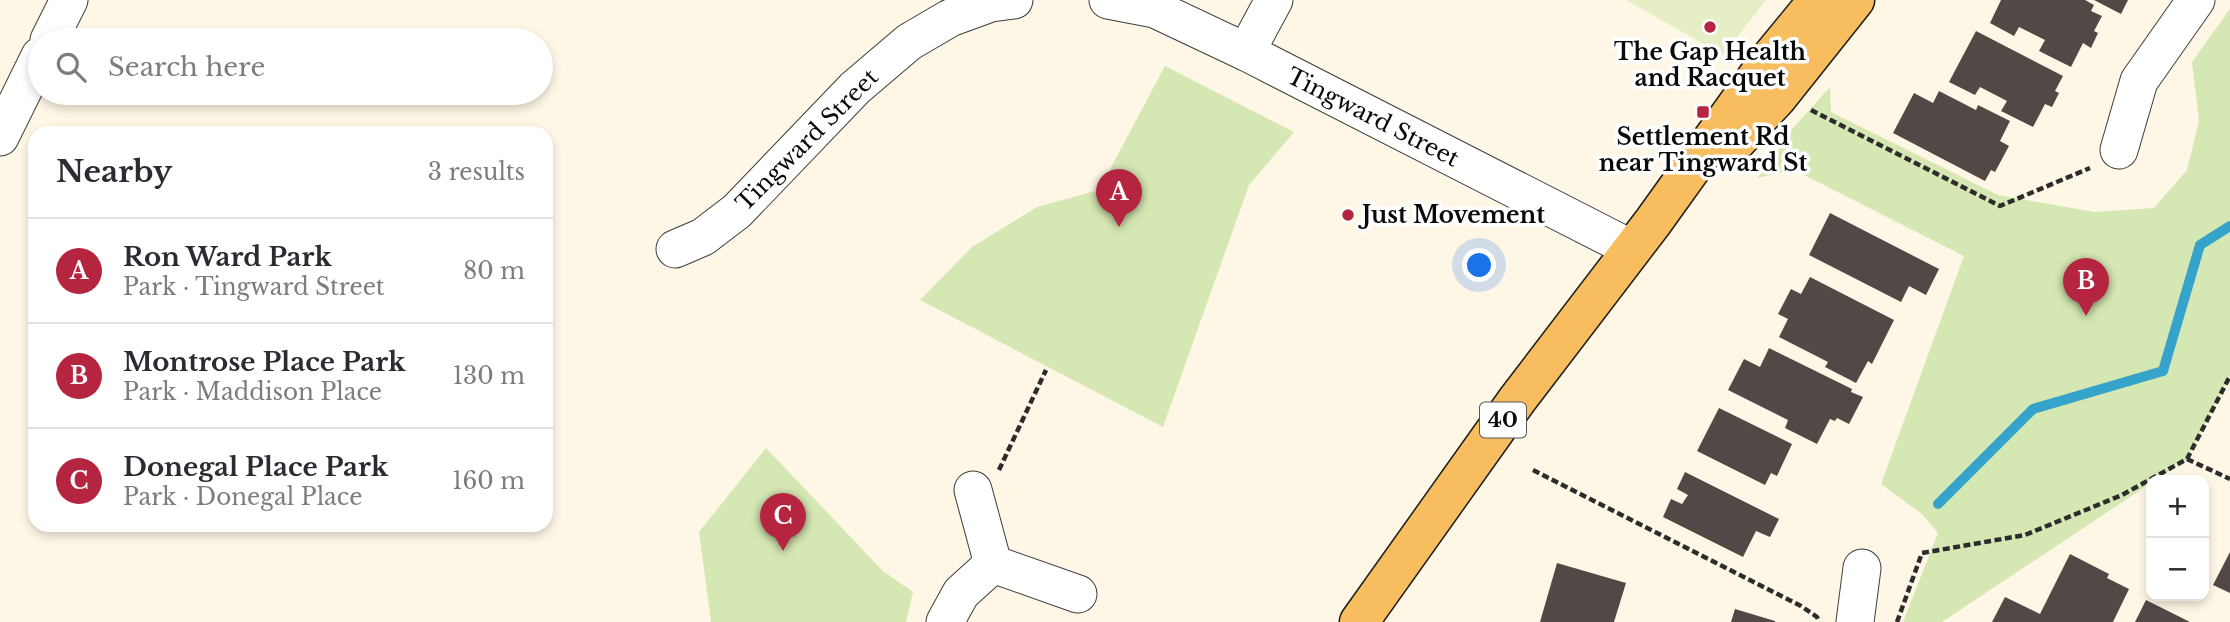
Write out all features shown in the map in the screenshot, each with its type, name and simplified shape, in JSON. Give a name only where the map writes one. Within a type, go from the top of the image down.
[{"type":"main road","name":"40","points":[[1359,622],[1517,400],[1642,236],[1773,56],[1818,0]]},
{"type":"main road","name":"40","points":[[1642,236],[1759,119],[1855,0]]},
{"type":"street","points":[[54,28],[69,0]]},
{"type":"street","name":"Tingward Street","points":[[675,249],[703,237],[737,211],[855,88],[909,42],[950,18],[991,4],[1014,0]]},
{"type":"street","name":"Tingward Street","points":[[1108,0],[1155,9],[1642,236]]},
{"type":"street","points":[[1247,52],[1274,0]]},
{"type":"street","points":[[2119,150],[2139,81],[2196,0]]},
{"type":"street","points":[[0,137],[28,80]]},
{"type":"street","points":[[973,490],[993,564]]},
{"type":"street","points":[[993,564],[1079,594]]},
{"type":"street","points":[[945,622],[961,593],[993,564]]},
{"type":"street","points":[[1855,622],[1862,568]]},
{"type":"path","points":[[1807,108],[2000,206],[2085,171],[2119,150]]},
{"type":"path","points":[[973,490],[998,472],[1046,370]]},
{"type":"path","points":[[1898,622],[1923,553],[2025,535],[2122,495],[2187,459],[2230,376]]},
{"type":"path","points":[[2187,459],[2230,479]]},
{"type":"path","points":[[1532,470],[1801,606],[1817,617],[1819,622]]},
{"type":"green space","name":"The Gap Health and Racquet","points":[[1626,0],[1766,0],[1723,55]]},
{"type":"green space","points":[[2230,9],[2230,376],[2187,459],[2163,475],[2146,475],[2146,486],[1942,622],[1903,622],[1938,533],[1922,514],[1881,484],[1964,256],[1794,170],[1757,178],[1793,128],[1830,87],[1831,112],[1998,195],[2095,212],[2154,208],[2187,170],[2199,121],[2192,62]]},
{"type":"green space","points":[[1165,66],[1294,132],[1249,185],[1163,427],[920,300],[972,247],[1037,207],[1099,190]]},
{"type":"green space","points":[[766,448],[883,571],[913,592],[906,622],[711,622],[699,532]]},
{"type":"building","points":[[2001,0],[2085,0],[2094,5],[2091,11],[2102,16],[2094,31],[2098,33],[2091,48],[2083,43],[2071,67],[2039,51],[2045,40],[2019,27],[2014,36],[1990,23]]},
{"type":"building","points":[[2094,0],[2128,0],[2121,14]]},
{"type":"building","points":[[1976,31],[2063,76],[2055,91],[2059,93],[2052,107],[2045,104],[2033,127],[2001,111],[2007,101],[1980,87],[1975,95],[1949,82]]},
{"type":"building","points":[[1939,91],[1976,110],[1978,105],[2010,121],[2000,141],[2009,146],[1995,172],[1991,170],[1985,181],[1893,133],[1914,93],[1933,103]]},
{"type":"building","points":[[1830,213],[1939,269],[1926,295],[1909,286],[1901,302],[1809,255]]},
{"type":"building","points":[[1810,277],[1894,320],[1872,364],[1868,361],[1856,383],[1825,367],[1828,362],[1779,337],[1788,319],[1778,314],[1791,289],[1801,294]]},
{"type":"building","points":[[1769,348],[1863,397],[1849,424],[1837,418],[1835,421],[1830,419],[1817,444],[1785,428],[1788,420],[1728,390],[1744,359],[1760,367]]},
{"type":"building","points":[[1719,408],[1792,444],[1777,476],[1771,473],[1765,485],[1697,451]]},
{"type":"building","points":[[1685,472],[1779,519],[1770,537],[1756,531],[1743,557],[1663,517],[1671,499],[1682,504],[1688,495],[1677,489]]},
{"type":"building","points":[[2230,552],[2230,593],[2213,585]]},
{"type":"building","points":[[2070,554],[2109,574],[2107,578],[2129,589],[2113,622],[1992,622],[2005,597],[2040,614]]},
{"type":"building","points":[[1557,563],[1626,583],[1614,622],[1540,622]]},
{"type":"building","points":[[2146,600],[2190,622],[2135,622]]},
{"type":"building","points":[[1735,609],[1775,621],[1775,622],[1731,622]]},
{"type":"waterway","points":[[1938,504],[2033,409],[2163,371],[2200,245],[2230,226]]},
{"type":"place","name":"The Gap Health and Racquet","points":[[1710,27]]},
{"type":"place","name":"Settlement Rd near Tingward St","points":[[1703,112]]},
{"type":"place","name":"Just Movement","points":[[1348,215]]},
{"type":"place","name":"Ron Ward Park","points":[[1119,227]]},
{"type":"place","name":"Montrose Place Park","points":[[2086,316]]},
{"type":"place","name":"Donegal Place Park","points":[[783,551]]}]
